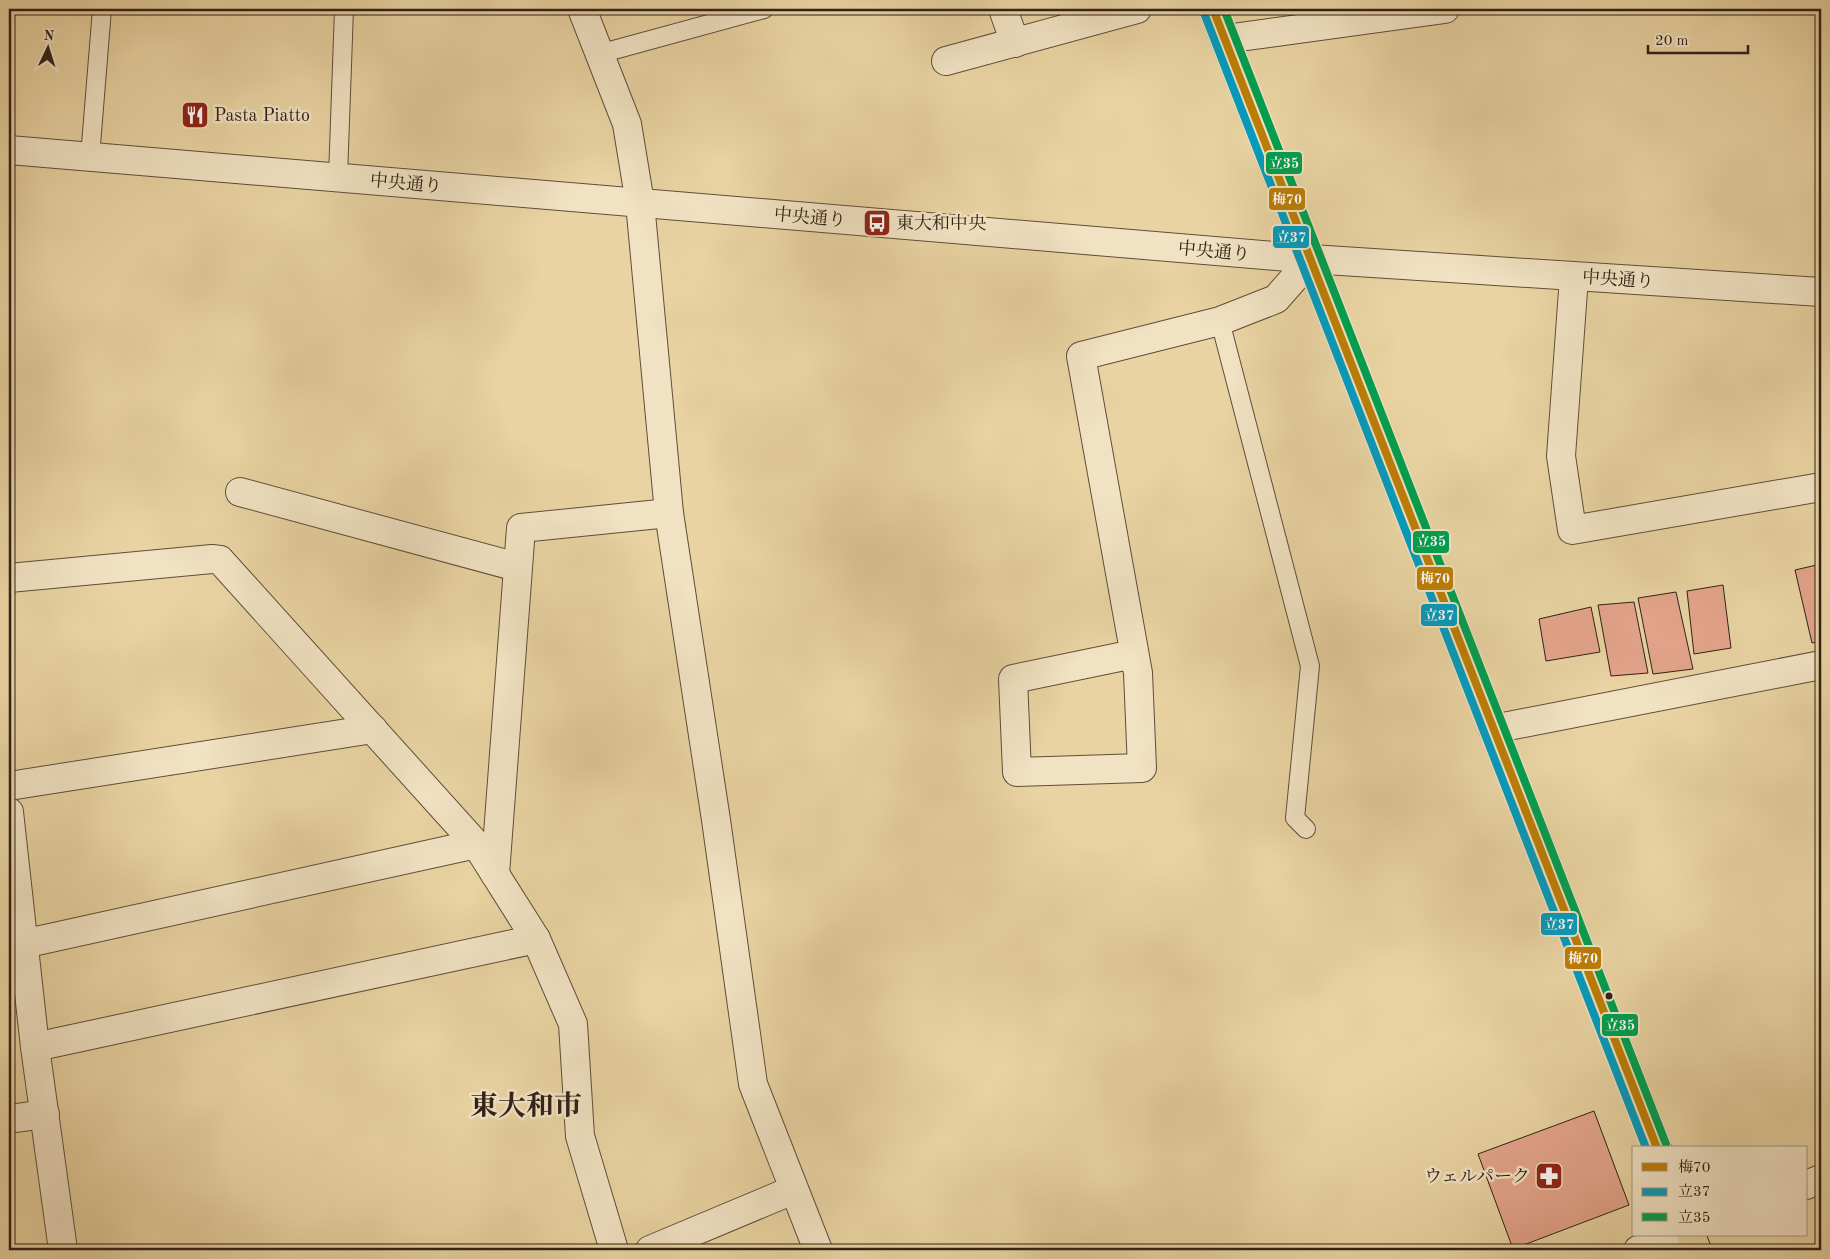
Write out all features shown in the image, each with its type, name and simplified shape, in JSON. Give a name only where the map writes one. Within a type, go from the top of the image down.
[{"type":"main road","points":[[1213,9],[1655,1146]]},
{"type":"main road","points":[[1690,1236],[1697,1250]]},
{"type":"street","points":[[582,9],[627,124],[640,204],[669,513],[716,820],[753,1084],[818,1250]]},
{"type":"street","points":[[1002,9],[1015,43]]},
{"type":"street","points":[[946,61],[1137,9]]},
{"type":"street","points":[[1225,39],[1445,9]]},
{"type":"street","name":"中央通り","points":[[9,150],[1311,259],[1821,292]]},
{"type":"street","points":[[1134,654],[1013,679],[1017,772],[1142,768],[1138,673],[1081,356],[1220,321],[1276,299],[1311,259]]},
{"type":"street","points":[[1574,277],[1561,456],[1572,530],[1821,487]]},
{"type":"street","points":[[240,492],[517,567]]},
{"type":"street","points":[[496,874],[520,528],[669,513]]},
{"type":"street","points":[[9,578],[212,559],[220,560],[374,729],[476,844],[536,939],[573,1024],[580,1136],[614,1250]]},
{"type":"street","points":[[1493,729],[1821,665]]},
{"type":"street","points":[[9,786],[374,729]]},
{"type":"street","points":[[9,812],[16,945],[36,1048],[63,1250]]},
{"type":"street","points":[[16,945],[476,844]]},
{"type":"street","points":[[36,1048],[536,939]]},
{"type":"street","points":[[9,1119],[44,1114]]},
{"type":"street","points":[[1808,1184],[1821,1179]]},
{"type":"street","points":[[658,1249],[793,1190]]},
{"type":"street","points":[[1638,1250],[1674,1236]]},
{"type":"lane","points":[[90,157],[102,9]]},
{"type":"lane","points":[[338,177],[344,9]]},
{"type":"lane","points":[[599,54],[764,9]]},
{"type":"lane","points":[[1220,321],[1310,666],[1295,818],[1306,829]]},
{"type":"building","points":[[1821,564],[1821,641],[1812,643],[1795,570]]},
{"type":"building","points":[[1723,585],[1731,648],[1694,654],[1687,591]]},
{"type":"building","points":[[1676,592],[1693,669],[1653,674],[1638,598]]},
{"type":"building","points":[[1634,602],[1648,673],[1611,676],[1598,605]]},
{"type":"building","points":[[1591,607],[1600,652],[1546,661],[1539,619]]},
{"type":"building","points":[[1594,1111],[1629,1205],[1513,1249],[1478,1154]]},
{"type":"transit line","name":"梅70","points":[[1213,9],[1656,1146]]},
{"type":"transit line","name":"立35","points":[[1224,9],[1666,1144]]},
{"type":"transit line","name":"立37","points":[[1204,13],[1645,1146]]},
{"type":"place","name":"Pasta Piatto","points":[[195,115]]},
{"type":"place","name":"東大和中央","points":[[877,223]]},
{"type":"place","name":"ウェルパーク","points":[[1549,1176]]},
{"type":"district","name":"東大和市","points":[[526,1105]]}]
